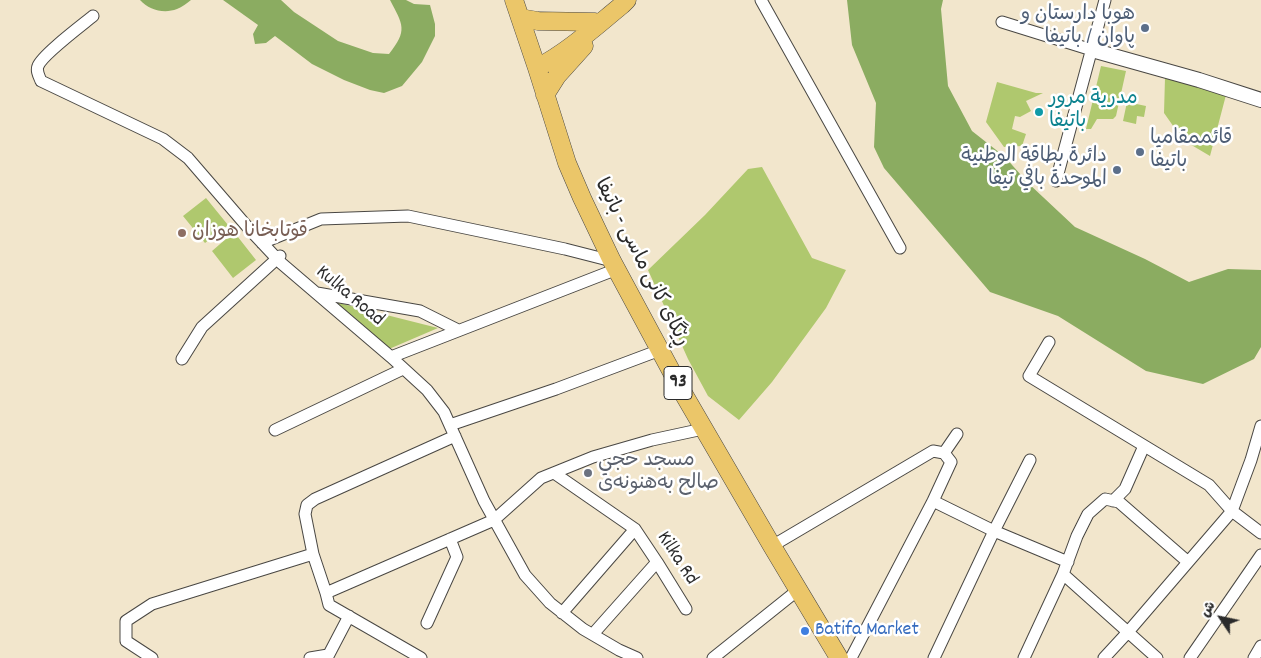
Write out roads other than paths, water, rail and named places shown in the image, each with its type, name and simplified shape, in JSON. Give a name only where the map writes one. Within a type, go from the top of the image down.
[{"type":"main road","name":"ڕێگای کانی ماسی - باتيفا","points":[[514,0],[567,163],[614,265],[704,428],[798,590],[840,658]]},
{"type":"main road","points":[[535,62],[597,23],[627,0]]},
{"type":"main road","points":[[520,18],[538,21],[597,23]]},
{"type":"main road","points":[[545,95],[557,76],[599,29],[597,23]]},
{"type":"street","points":[[761,0],[900,248]]},
{"type":"street","points":[[1056,181],[1105,0]]},
{"type":"street","name":"Kulka Road","points":[[93,16],[46,55],[38,66],[38,74],[41,81],[163,139],[188,158],[262,243],[427,390],[444,412],[484,501],[525,575],[550,603],[583,629],[632,657]]},
{"type":"street","points":[[1002,22],[1261,100]]},
{"type":"street","points":[[262,243],[321,219],[408,216],[565,249],[614,265]]},
{"type":"street","points":[[182,359],[202,326],[278,258]]},
{"type":"street","points":[[391,357],[614,265]]},
{"type":"street","points":[[316,293],[420,310],[458,330]]},
{"type":"street","points":[[1049,342],[1029,376],[1209,485],[1232,511],[1261,533]]},
{"type":"street","points":[[450,425],[565,386],[660,350]]},
{"type":"street","points":[[275,430],[403,368]]},
{"type":"street","points":[[1104,658],[1232,511],[1251,460],[1261,426]]},
{"type":"street","points":[[326,593],[494,520],[541,478],[592,457],[704,428]]},
{"type":"street","points":[[944,453],[957,434]]},
{"type":"street","points":[[421,658],[329,605],[313,554],[305,514],[308,505],[315,499],[455,436]]},
{"type":"street","points":[[1113,501],[1125,489],[1144,446]]},
{"type":"street","points":[[772,546],[932,451],[944,453],[951,462],[933,501],[851,658]]},
{"type":"street","points":[[934,658],[994,530],[1030,460]]},
{"type":"street","points":[[554,473],[635,530],[562,612]]},
{"type":"street","points":[[1024,658],[1063,574],[1077,536],[1088,514],[1105,499],[1119,502],[1188,562]]},
{"type":"street","points":[[933,501],[1068,562]]},
{"type":"street","name":"Kilka Rd","points":[[635,530],[686,609]]},
{"type":"street","points":[[427,623],[457,557],[450,539]]},
{"type":"street","points":[[152,658],[126,641],[126,621],[152,604],[313,554]]},
{"type":"street","points":[[1190,658],[1261,555]]},
{"type":"street","points":[[593,634],[657,562]]},
{"type":"street","points":[[1063,574],[1157,658]]},
{"type":"street","points":[[713,658],[798,590]]},
{"type":"street","points":[[310,658],[328,657],[349,616]]},
{"type":"street","points":[[1254,658],[1261,646]]},
{"type":"place","name":"هوبا دارستان و پاوان / باتيفا","points":[[1145,28]]},
{"type":"place","name":"مدرية مرور باتيفا","points":[[1039,112]]},
{"type":"place","name":"قائممقاميا باتيفا","points":[[1140,152]]},
{"type":"place","name":"دائرة بطاقة الوطنية الموحدة بافي تيفا","points":[[1117,170]]},
{"type":"place","name":"قوتابخانا هوزان","points":[[182,233]]},
{"type":"place","name":"مسجد حجي صالح بەھنونەی","points":[[588,473]]},
{"type":"place","name":"Batifa Market","points":[[805,631]]}]
